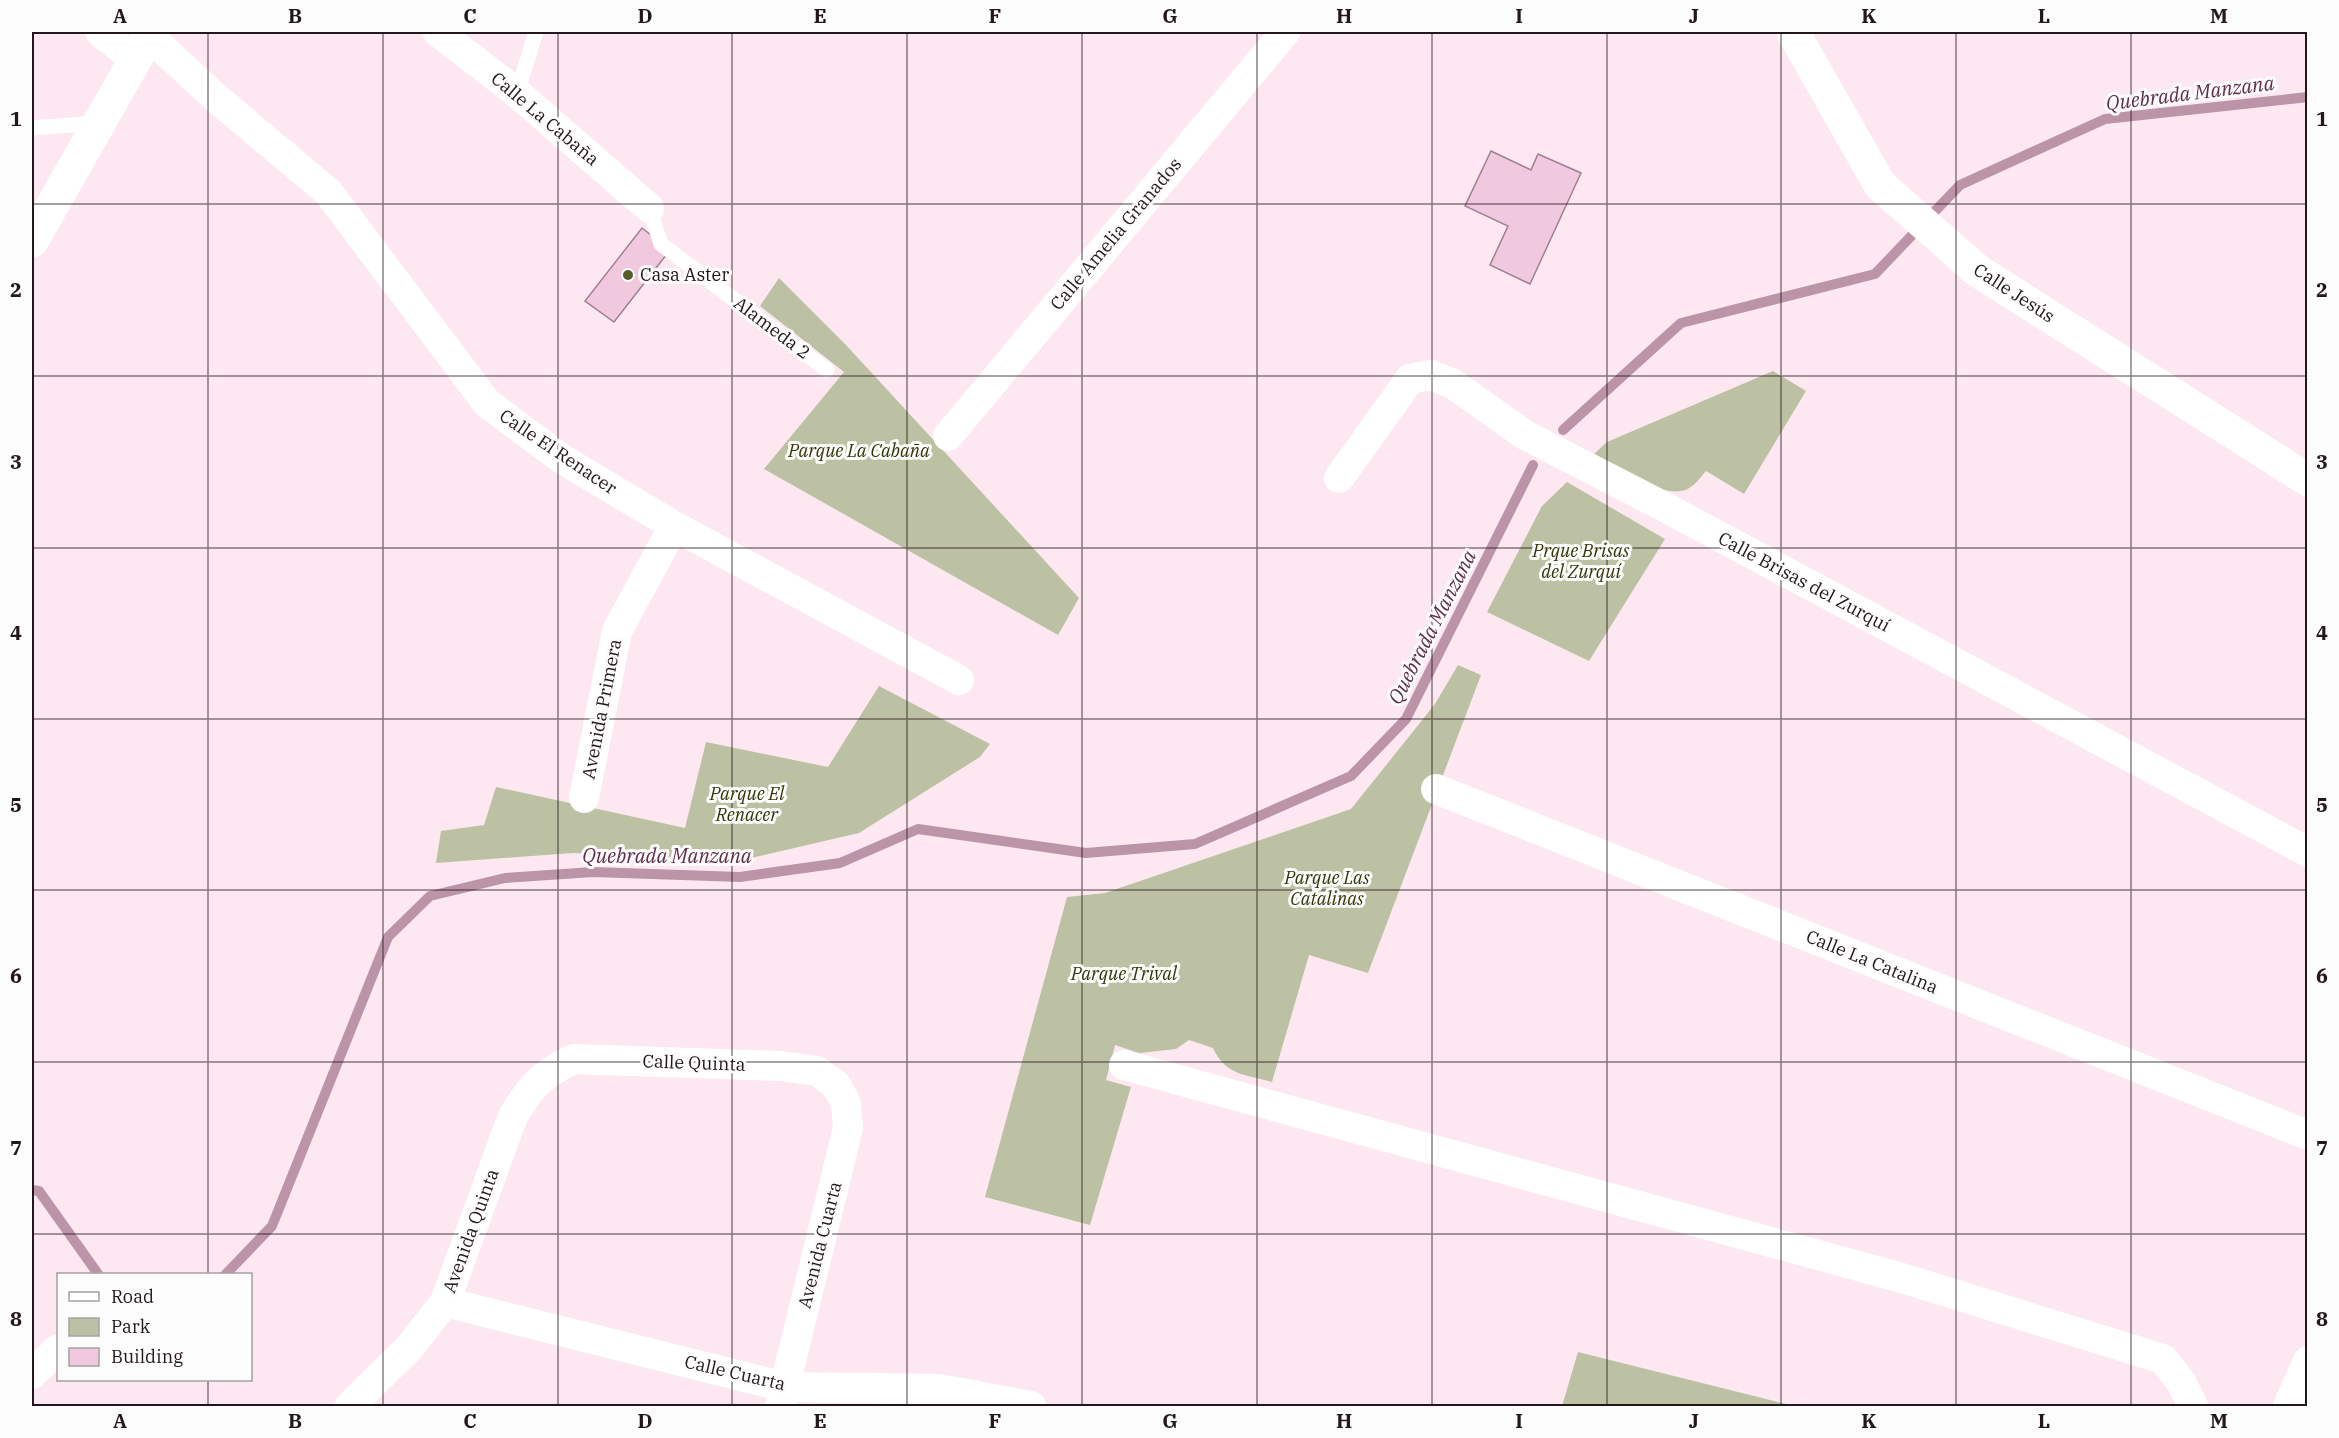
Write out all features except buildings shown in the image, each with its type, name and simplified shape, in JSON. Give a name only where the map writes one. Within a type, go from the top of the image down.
[{"type":"street","name":"Calle El Renacer","points":[[100,32],[145,42],[215,97],[328,192],[487,403],[562,459],[674,526],[959,680]]},
{"type":"street","name":"Calle La Cabaña","points":[[438,32],[517,93],[649,208]]},
{"type":"street","name":"Calle Amelia Granados","points":[[948,436],[1284,32]]},
{"type":"street","name":"Calle Jesús","points":[[1793,32],[1880,185],[1978,272],[2307,480]]},
{"type":"street","points":[[32,241],[145,42]]},
{"type":"street","name":"Calle Brisas del Zurquí","points":[[1340,478],[1410,379],[1431,375],[1442,379],[1453,384],[1525,435],[1659,504],[2307,852]]},
{"type":"street","name":"Avenida Primera","points":[[584,798],[617,631],[674,526]]},
{"type":"street","name":"Calle La Catalina","points":[[1436,789],[2307,1135]]},
{"type":"street","name":"Calle Quinta","points":[[550,1071],[573,1059],[781,1066],[817,1071],[836,1085]]},
{"type":"street","points":[[1124,1065],[1902,1278],[2163,1359],[2181,1382],[2193,1407]]},
{"type":"street","name":"Avenida Quinta","points":[[350,1407],[409,1348],[445,1302],[513,1116],[529,1090],[550,1071]]},
{"type":"street","name":"Avenida Cuarta","points":[[782,1397],[848,1128],[846,1103],[836,1085]]},
{"type":"street","name":"Calle Cuarta","points":[[445,1302],[782,1397],[939,1389],[1031,1407]]},
{"type":"street","points":[[32,1374],[57,1350]]},
{"type":"street","points":[[2288,1407],[2307,1361]]},
{"type":"lane","points":[[517,93],[536,32]]},
{"type":"lane","points":[[32,128],[99,123]]},
{"type":"lane","name":"Alameda 2","points":[[649,208],[661,244],[827,370]]},
{"type":"green space","name":"Parque La Cabaña","points":[[779,278],[846,345],[1079,598],[1058,635],[764,469],[844,372],[760,306]]},
{"type":"green space","points":[[1773,371],[1806,391],[1744,494],[1706,471],[1689,489],[1670,491],[1659,489],[1593,455],[1607,442]]},
{"type":"green space","name":"Prque Brisas del Zurquí","points":[[1567,482],[1665,539],[1589,661],[1487,612],[1542,506]]},
{"type":"green space","name":"Parque Trival","points":[[1458,665],[1481,675],[1368,973],[1309,955],[1272,1082],[1237,1073],[1224,1064],[1213,1048],[1189,1040],[1176,1049],[1139,1053],[1115,1045],[1106,1080],[1131,1087],[1090,1225],[985,1197],[1067,897],[1105,893],[1351,809],[1435,704]]},
{"type":"green space","name":"Parque El Renacer","points":[[879,686],[990,744],[980,757],[859,833],[743,860],[573,853],[436,863],[441,831],[484,825],[496,787],[685,828],[706,742],[828,767]]},
{"type":"green space","points":[[1578,1352],[1794,1406],[1562,1406]]},
{"type":"waterway","name":"Quebrada Manzana","points":[[1563,430],[1681,323],[1875,274],[1960,185],[2105,119],[2308,97]]},
{"type":"waterway","name":"Quebrada Manzana","points":[[227,1273],[272,1226],[388,937],[430,896],[505,878],[593,872],[740,877],[840,863],[918,829],[1086,853],[1195,844],[1351,776],[1406,719],[1533,465]]},
{"type":"waterway","name":"Quebrada Manzana","points":[[32,1190],[39,1191],[97,1273]]},
{"type":"place","name":"Casa Aster","points":[[628,275]]},
{"type":"park label","name":"Parque Las Catalinas","points":[[1327,888]]}]
